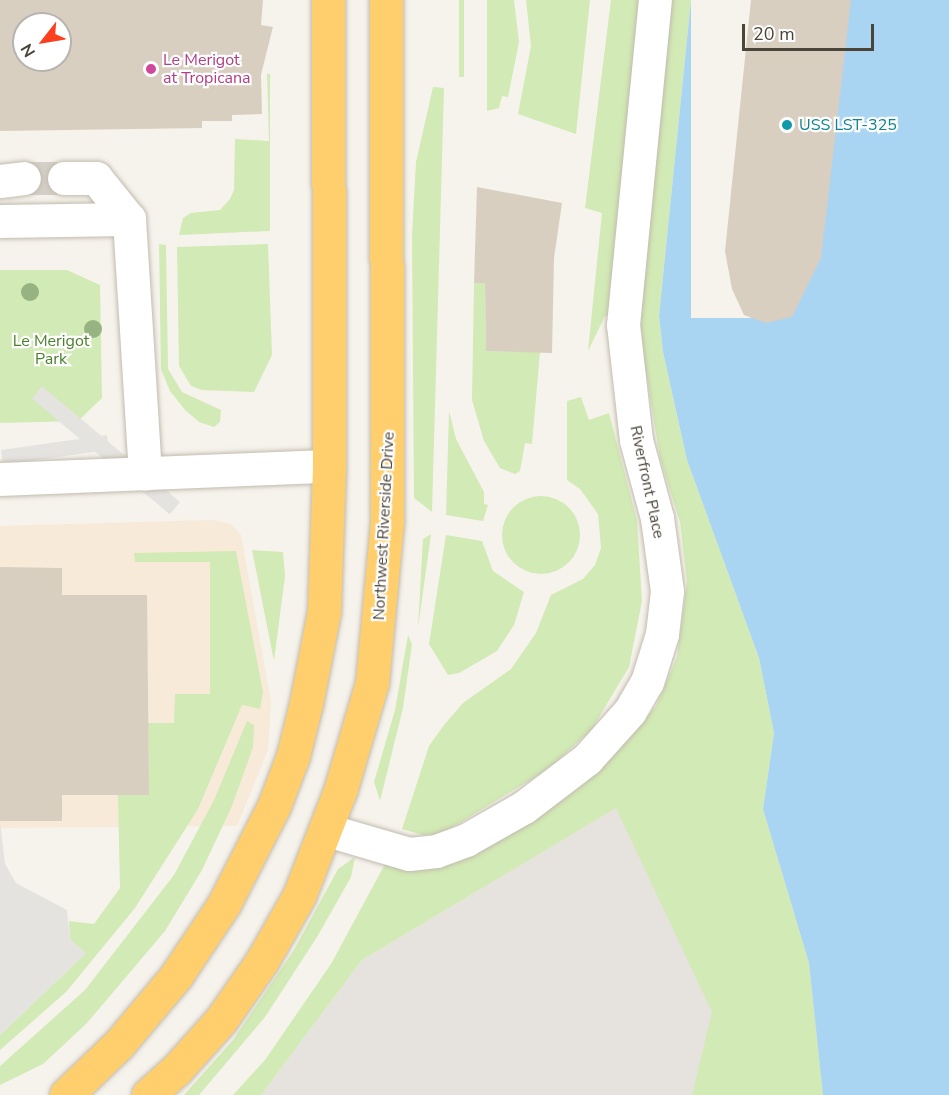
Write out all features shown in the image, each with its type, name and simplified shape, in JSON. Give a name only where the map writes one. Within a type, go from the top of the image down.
[{"type":"highway","points":[[66,1095],[120,1044],[176,976],[224,904],[274,806],[293,756],[324,611],[328,466],[328,0]]},
{"type":"highway","name":"Northwest Riverside Drive","points":[[148,1095],[177,1069],[221,1020],[262,962],[299,896],[327,830],[372,682],[384,579],[388,451],[386,0]]},
{"type":"street","name":"Riverfront Place","points":[[327,830],[409,854],[436,851],[466,840],[524,807],[587,759],[630,711],[647,682],[662,634],[667,591],[657,518],[636,440],[623,325],[655,0]]},
{"type":"street","points":[[64,178],[96,178],[129,219],[145,473]]},
{"type":"street","points":[[0,221],[129,219]]},
{"type":"street","points":[[0,479],[328,466]]},
{"type":"shaded area","points":[[42,386],[180,502],[170,514],[32,399]]},
{"type":"shaded area","points":[[107,435],[109,450],[3,465],[1,450]]},
{"type":"shaded area","points":[[212,520],[231,524],[241,535],[271,702],[268,750],[237,826],[0,828],[0,526]]},
{"type":"shaded area","points":[[661,781],[763,809],[809,963],[823,1095],[261,1095],[362,960]]},
{"type":"shaded area","points":[[0,821],[5,864],[16,883],[67,910],[70,939],[86,953],[0,1035]]},
{"type":"green space","points":[[459,0],[464,0],[464,77],[459,77]]},
{"type":"green space","points":[[487,0],[514,0],[519,42],[508,97],[502,96],[499,108],[487,111]]},
{"type":"green space","points":[[526,0],[590,0],[576,134],[518,114],[531,46]]},
{"type":"green space","points":[[611,0],[691,0],[659,316],[663,352],[687,460],[759,658],[774,733],[763,809],[809,963],[823,1095],[692,1095],[712,1012],[616,808],[362,960],[261,1095],[233,1095],[265,1060],[331,964],[385,864],[407,871],[453,864],[541,816],[584,784],[617,751],[656,706],[677,657],[687,582],[680,522],[660,458],[639,329],[629,309],[605,316],[588,351],[602,213],[585,208]]},
{"type":"green space","points":[[267,74],[270,74],[270,231],[179,235],[183,218],[191,213],[220,210],[230,199],[234,190],[235,139],[269,141]]},
{"type":"green space","points":[[433,87],[444,88],[432,512],[414,498],[412,235],[416,162]]},
{"type":"green space","points":[[159,244],[166,245],[168,369],[182,392],[221,410],[220,422],[214,427],[199,422],[185,410],[170,391],[161,369]]},
{"type":"green space","points":[[268,244],[272,355],[254,392],[202,390],[191,386],[179,366],[177,247]]},
{"type":"green space","name":"Le Merigot Park","points":[[0,270],[67,270],[100,285],[102,398],[78,421],[0,423]]},
{"type":"green space","points":[[474,283],[485,283],[486,351],[540,352],[532,444],[525,443],[520,471],[515,474],[500,468],[484,441],[472,400]]},
{"type":"green space","points":[[581,397],[589,420],[609,413],[637,520],[642,601],[629,667],[592,729],[547,770],[441,834],[423,835],[402,829],[429,746],[444,725],[463,703],[511,669],[536,633],[551,595],[583,579],[595,565],[601,548],[598,514],[580,489],[567,480],[567,401]]},
{"type":"green space","points":[[449,411],[456,439],[484,492],[484,504],[488,505],[483,521],[446,515]]},
{"type":"green space","points":[[541,496],[556,499],[569,507],[577,520],[580,535],[577,550],[569,563],[556,571],[541,574],[526,571],[513,563],[505,550],[502,535],[505,520],[513,507],[526,499]]},
{"type":"green space","points":[[431,534],[418,628],[423,539]]},
{"type":"green space","points":[[446,535],[482,541],[493,571],[524,592],[514,625],[497,651],[459,673],[448,675],[429,644]]},
{"type":"green space","points":[[252,550],[283,552],[285,576],[274,661]]},
{"type":"green space","points":[[236,551],[263,692],[260,709],[242,705],[198,809],[135,908],[66,992],[0,1050],[0,1035],[85,954],[70,939],[69,921],[94,924],[120,888],[118,795],[149,794],[148,723],[174,723],[175,694],[210,694],[210,562],[135,562],[134,553]]},
{"type":"green space","points":[[408,635],[412,644],[403,708],[380,801],[374,782],[395,710]]},
{"type":"green space","points":[[247,721],[254,725],[253,747],[232,806],[202,870],[165,931],[87,1023],[43,1064],[0,1085],[0,1066],[85,990],[174,875],[214,800]]},
{"type":"green space","points":[[355,857],[351,877],[317,937],[265,1017],[199,1095],[184,1095],[233,1040],[294,950],[338,869]]},
{"type":"water","points":[[691,0],[949,0],[949,1095],[823,1095],[809,963],[763,809],[774,733],[759,658],[687,460],[663,352],[659,316]]},
{"type":"pier","points":[[691,0],[751,0],[751,318],[691,318]]},
{"type":"building","name":"Le Merigot at Tropicana","points":[[0,0],[263,0],[261,25],[273,27],[261,75],[262,114],[232,115],[232,121],[202,121],[202,128],[0,131]]},
{"type":"building","name":"USS LST-325","points":[[751,0],[851,0],[821,258],[792,317],[766,323],[744,315],[732,289],[725,251]]},
{"type":"building","points":[[477,187],[562,203],[554,258],[552,353],[486,351],[485,283],[474,283]]},
{"type":"building","points":[[0,567],[62,568],[62,595],[147,595],[149,795],[62,795],[62,821],[0,821]]},
{"type":"tunnel","points":[[24,178],[64,178]]},
{"type":"place","name":"Le Merigot at Tropicana","points":[[151,69]]},
{"type":"place","name":"USS LST-325","points":[[787,125]]}]
